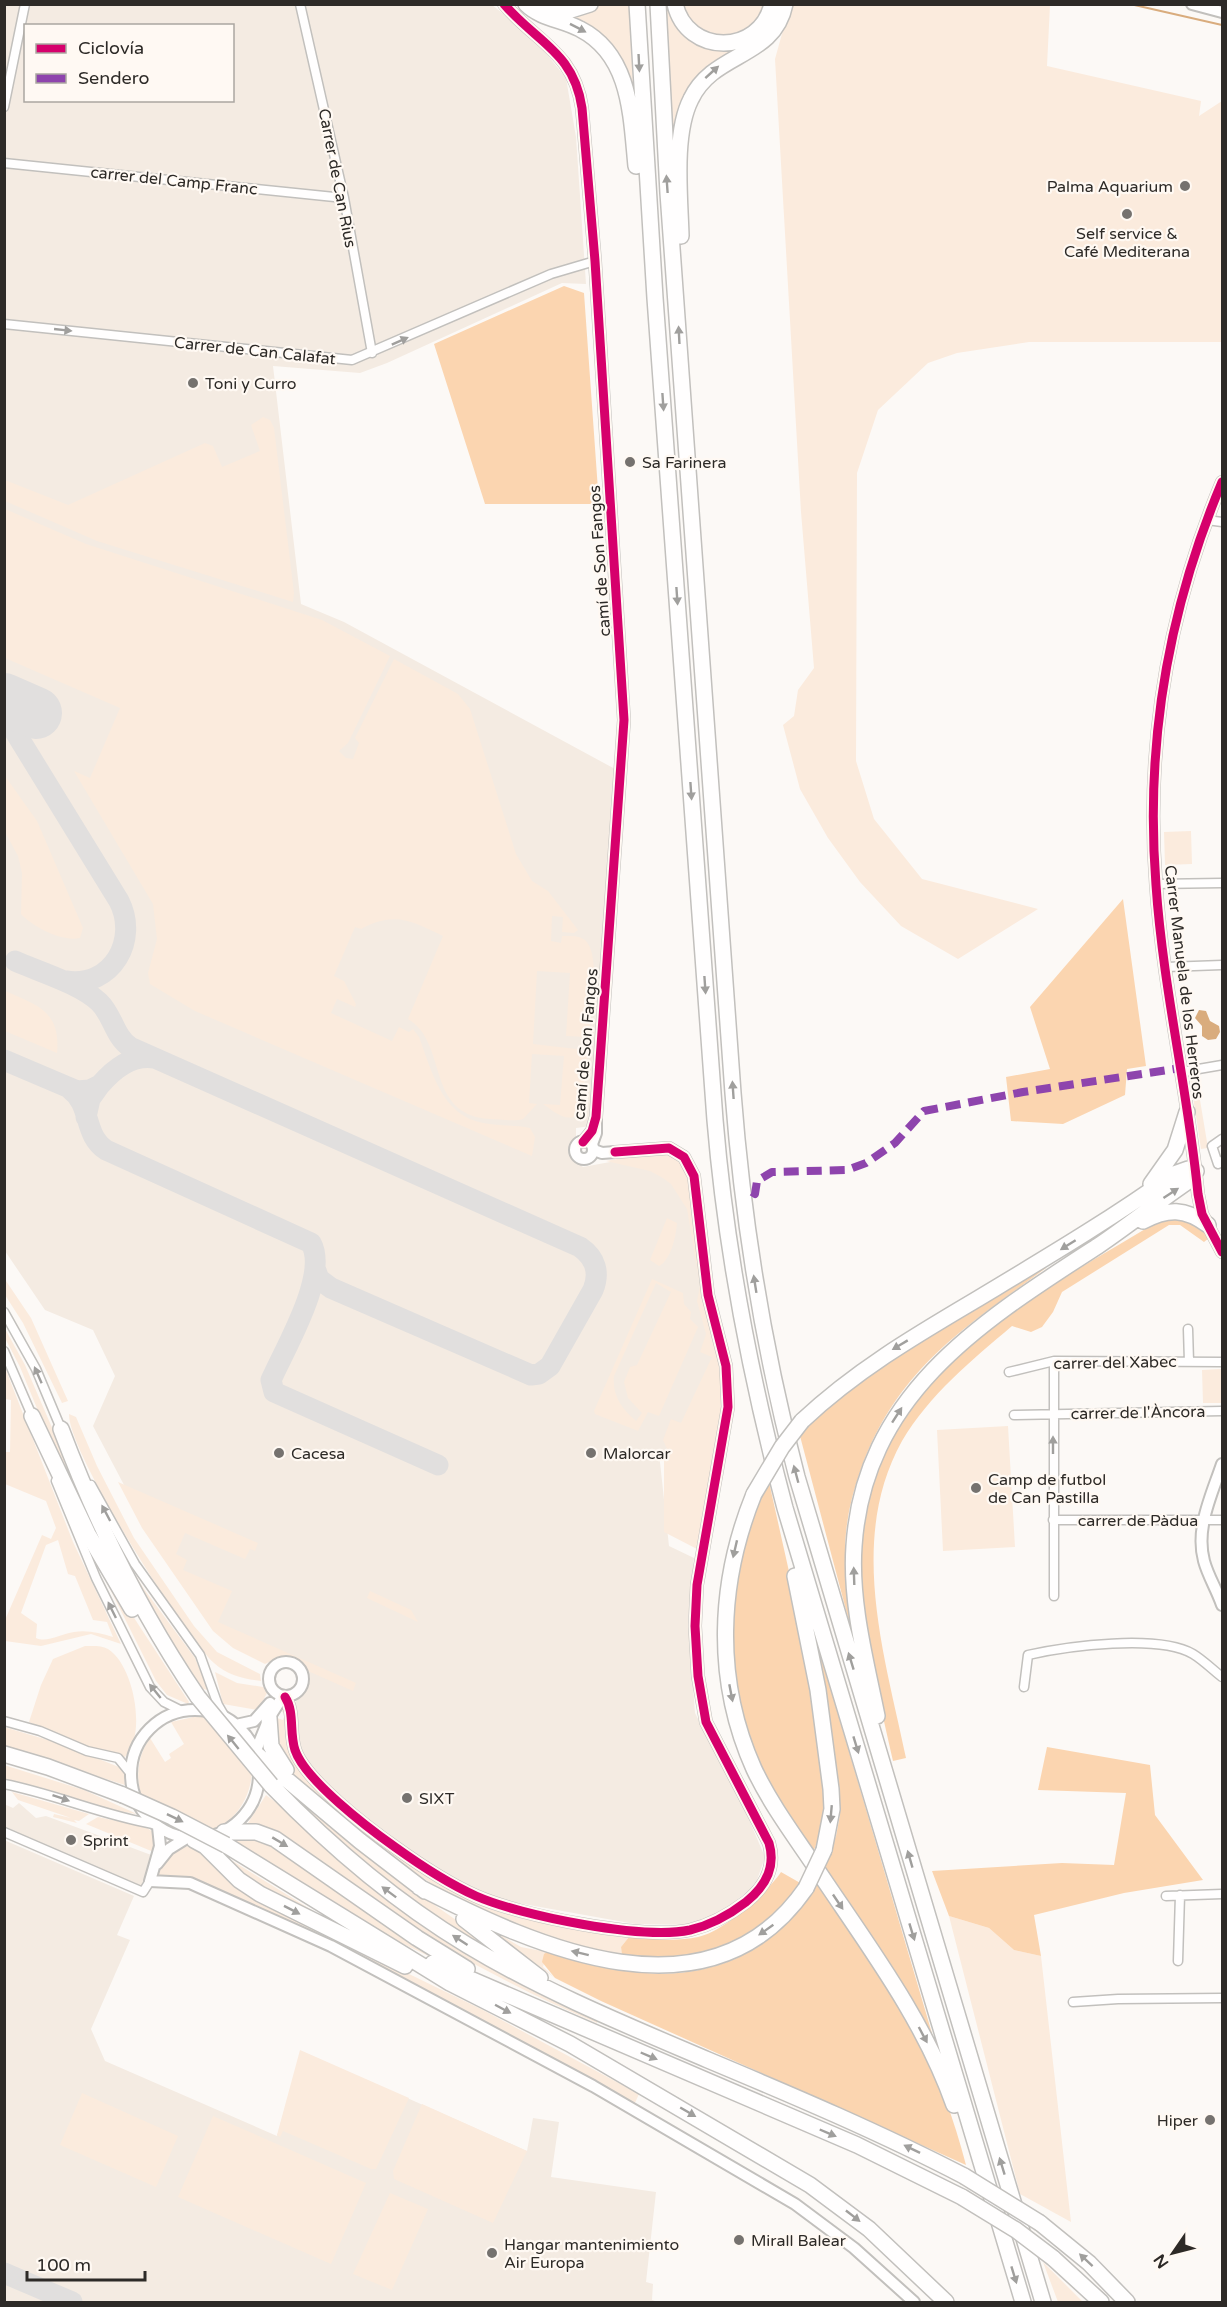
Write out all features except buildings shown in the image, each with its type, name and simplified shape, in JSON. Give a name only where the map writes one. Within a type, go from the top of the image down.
[{"type":"highway","points":[[526,4],[536,13],[574,26],[596,39],[612,57],[622,79],[630,104],[646,267],[655,298]]},
{"type":"highway","points":[[548,4],[571,10],[590,4]]},
{"type":"highway","points":[[637,4],[655,298],[721,1185],[747,1355],[785,1508],[1023,2302]]},
{"type":"highway","points":[[658,4],[667,183],[678,305],[735,1124],[749,1246],[764,1337],[785,1430],[1043,2302]]},
{"type":"highway","points":[[675,4],[681,20],[696,36],[710,43],[727,44],[742,41],[760,29],[772,4]]},
{"type":"highway","points":[[678,305],[682,279],[681,143],[687,108],[699,85],[711,72],[768,39],[779,25],[785,4]]},
{"type":"highway","points":[[1116,1213],[1153,1183],[1166,1166],[1175,1150],[1187,1112]]},
{"type":"highway","points":[[979,2157],[963,2132],[948,2088],[917,2022],[777,1809],[748,1753],[731,1697],[724,1635],[732,1562],[754,1494],[778,1452],[802,1421],[864,1368],[1180,1171],[1196,1171]]},
{"type":"highway","points":[[881,1757],[883,1745],[858,1619],[853,1580],[857,1514],[870,1467],[890,1425],[911,1392],[938,1363],[1011,1304],[1111,1237],[1190,1180],[1196,1171]]},
{"type":"highway","points":[[1111,1237],[1155,1215],[1170,1211],[1186,1212],[1208,1225]]},
{"type":"highway","points":[[32,1416],[103,1562],[131,1608],[175,1663]]},
{"type":"highway","points":[[61,1429],[105,1536],[144,1613],[175,1663],[198,1697],[271,1785],[343,1854],[406,1904],[466,1944],[566,1998],[849,2120],[964,2176],[1040,2223],[1089,2263],[1127,2302]]},
{"type":"highway","points":[[419,1887],[485,1921],[556,1947],[633,1964],[669,1966],[705,1960],[740,1947],[772,1926],[806,1888],[824,1850],[832,1809],[828,1757],[806,1623],[787,1541],[785,1508]]},
{"type":"highway","points":[[269,1718],[271,1746],[296,1785]]},
{"type":"highway","points":[[255,1753],[296,1785],[360,1841],[566,1998]]},
{"type":"highway","points":[[4,1754],[48,1767],[123,1795],[225,1839],[355,1925],[450,1983],[570,2044],[810,2185],[869,2229],[946,2302]]},
{"type":"highway","points":[[225,1839],[256,1832],[275,1839],[439,1953],[531,2003]]},
{"type":"highway","points":[[190,1839],[205,1846],[228,1871],[260,1894],[422,1974],[450,1983]]},
{"type":"highway","points":[[355,1925],[458,1974],[531,2003],[857,2145],[962,2197],[1016,2230],[1053,2258],[1101,2302]]},
{"type":"street","points":[[4,107],[25,4]]},
{"type":"street","name":"Carrer de Can Rius","points":[[300,4],[344,198],[372,353]]},
{"type":"street","name":"camí de Son Fangos","points":[[290,1709],[296,1752],[318,1782],[394,1846],[445,1880],[491,1902],[545,1916],[623,1929],[669,1933],[690,1930],[719,1919],[751,1898],[764,1883],[771,1864],[769,1843],[706,1722],[698,1676],[697,1585],[728,1407],[726,1366],[708,1295],[693,1172],[684,1157],[669,1148],[602,1153],[587,1144],[596,1129],[624,720],[595,261],[582,108],[576,83],[553,48],[504,4]]},
{"type":"street","points":[[1192,4],[1222,12]]},
{"type":"street","name":"carrer del Camp Franc","points":[[4,163],[344,198]]},
{"type":"street","name":"Carrer de Can Calafat","points":[[4,324],[352,360],[551,274],[595,261]]},
{"type":"street","name":"Carrer Manuela de los Herreros","points":[[1222,482],[1207,520],[1175,623],[1156,727],[1152,824],[1155,884],[1200,1206],[1222,1252]]},
{"type":"street","points":[[1207,520],[1222,522]]},
{"type":"street","points":[[1155,884],[1222,883]]},
{"type":"street","points":[[1166,967],[1222,965]]},
{"type":"street","points":[[1181,1072],[1222,1065]]},
{"type":"street","points":[[1222,1139],[1212,1146],[1218,1164],[1222,1161]]},
{"type":"street","points":[[4,1312],[36,1369],[61,1429],[135,1563],[200,1655],[218,1705],[225,1717]]},
{"type":"street","points":[[1188,1329],[1189,1362]]},
{"type":"street","points":[[4,1351],[32,1416],[70,1522],[146,1679],[160,1698],[182,1711]]},
{"type":"street","points":[[1054,1361],[1054,1596]]},
{"type":"street","name":"carrer del Xabec","points":[[1009,1372],[1054,1361],[1222,1362]]},
{"type":"street","name":"carrer de l'Àncora","points":[[1014,1416],[1054,1413],[1222,1411]]},
{"type":"street","points":[[1222,1464],[1203,1520],[1201,1543],[1204,1562],[1222,1602]]},
{"type":"street","name":"carrer de Pàdua","points":[[1053,1520],[1222,1521]]},
{"type":"street","points":[[1024,1687],[1028,1655],[1133,1642],[1171,1646],[1192,1654],[1222,1677]]},
{"type":"street","points":[[236,1725],[259,1718],[272,1698],[269,1677],[272,1670],[280,1664],[289,1662],[297,1666],[303,1674],[303,1682],[290,1709]]},
{"type":"street","points":[[272,1688],[284,1696],[290,1709]]},
{"type":"street","points":[[255,1753],[269,1718],[284,1696],[298,1692]]},
{"type":"street","points":[[4,1784],[155,1825],[190,1839],[225,1839],[254,1798],[260,1775],[249,1739],[225,1717],[207,1709],[182,1711],[159,1721],[144,1734],[135,1752],[131,1774],[136,1799],[155,1825],[161,1841],[156,1866],[143,1892],[4,1832]]},
{"type":"street","points":[[4,1721],[40,1731],[87,1751],[118,1758],[131,1774]]},
{"type":"street","points":[[156,1866],[169,1849],[190,1839]]},
{"type":"street","points":[[150,1881],[190,1883],[331,1946],[593,2086],[795,2204],[854,2248],[914,2302]]},
{"type":"street","points":[[1166,1896],[1222,1894]]},
{"type":"street","points":[[1178,1961],[1179,1895]]},
{"type":"street","points":[[1073,2002],[1222,1998]]},
{"type":"shaded area","points":[[4,5],[492,5],[533,37],[566,78],[576,137],[586,284],[562,283],[387,363],[360,373],[273,366],[301,604],[344,622],[615,769],[591,1126],[576,1128],[576,1140],[571,1144],[569,1155],[583,1167],[648,1155],[687,1180],[703,1308],[722,1402],[712,1476],[659,1453],[669,1546],[694,1558],[688,1621],[695,1713],[747,1815],[765,1857],[757,1880],[749,1890],[728,1907],[696,1925],[635,1924],[490,1898],[422,1860],[377,1828],[310,1769],[299,1751],[295,1703],[310,1677],[276,1652],[232,1636],[197,1604],[144,1523],[93,1426],[115,1376],[93,1330],[45,1310],[5,1251]]},
{"type":"shaded area","points":[[600,5],[629,5],[634,102],[622,67],[545,12],[546,8],[591,9]]},
{"type":"shaded area","points":[[666,5],[670,5],[689,36],[763,35],[717,61],[698,77],[675,190]]},
{"type":"shaded area","points":[[680,5],[766,5],[761,15],[746,30],[737,35],[717,37],[696,29]]},
{"type":"shaded area","points":[[790,5],[1050,5],[1047,66],[1201,101],[1199,116],[1222,101],[1222,342],[1029,342],[957,353],[928,363],[878,410],[857,473],[856,761],[874,819],[922,879],[1038,909],[958,959],[901,926],[860,882],[828,838],[800,789],[783,725],[794,716],[798,690],[814,668],[801,512],[775,59]]},
{"type":"shaded area","points":[[564,286],[584,293],[599,504],[485,504],[434,344]]},
{"type":"shaded area","points":[[263,417],[270,420],[274,428],[294,593],[293,602],[97,541],[5,501],[5,480],[68,505],[205,443],[213,446],[222,467],[260,451],[251,425]]},
{"type":"shaded area","points":[[5,509],[86,544],[322,620],[390,656],[348,743],[339,751],[346,758],[353,759],[359,743],[355,738],[394,659],[458,694],[470,709],[516,854],[532,881],[548,891],[578,930],[574,933],[562,932],[563,917],[552,916],[551,941],[561,943],[562,936],[583,938],[590,948],[594,972],[589,1037],[566,1036],[570,973],[537,971],[533,1044],[585,1050],[587,1055],[582,1110],[577,1115],[568,1118],[543,1104],[560,1105],[564,1056],[532,1054],[529,1103],[537,1104],[523,1119],[490,1119],[469,1115],[455,1105],[446,1092],[429,1044],[421,1030],[408,1019],[443,936],[412,922],[393,919],[361,929],[355,927],[334,976],[344,981],[356,1004],[355,1007],[337,999],[331,1013],[392,1041],[399,1027],[409,1032],[413,1029],[419,1037],[440,1090],[457,1111],[483,1123],[530,1128],[535,1137],[532,1156],[195,1011],[150,984],[148,973],[157,939],[153,904],[74,771],[90,778],[120,708],[5,658]]},
{"type":"shaded area","points":[[5,776],[37,821],[83,928],[80,938],[57,936],[33,924],[21,914],[22,873],[18,856],[5,832]]},
{"type":"shaded area","points":[[1191,831],[1192,864],[1165,865],[1164,832]]},
{"type":"shaded area","points":[[1123,899],[1146,1066],[1127,1069],[1125,1095],[1063,1124],[1011,1121],[1006,1077],[1050,1069],[1030,1007]]},
{"type":"shaded area","points":[[5,991],[37,1006],[51,1019],[57,1039],[57,1053],[5,1031]]},
{"type":"shaded area","points":[[1199,1010],[1206,1011],[1210,1021],[1219,1026],[1220,1032],[1216,1039],[1208,1040],[1202,1036],[1202,1026],[1195,1018]]},
{"type":"shaded area","points":[[1196,1076],[1208,1148],[1201,1149],[1190,1077]]},
{"type":"shaded area","points":[[651,1153],[673,1156],[687,1170],[705,1306],[722,1368],[723,1405],[697,1549],[664,1532],[664,1460],[660,1460],[659,1453],[667,1449],[663,1440],[671,1419],[681,1423],[712,1357],[700,1352],[706,1334],[697,1301],[700,1286],[687,1209],[671,1184],[663,1178],[650,1171],[606,1161]]},
{"type":"shaded area","points":[[667,1218],[677,1223],[670,1253],[659,1266],[650,1260]]},
{"type":"shaded area","points":[[1164,1218],[1194,1224],[1209,1238],[1204,1242],[1180,1225],[1169,1225],[1062,1292],[1053,1312],[1042,1327],[1031,1332],[1012,1326],[938,1393],[902,1441],[886,1479],[876,1518],[874,1558],[881,1639],[906,1758],[893,1761],[866,1630],[861,1551],[871,1490],[893,1437],[926,1390],[967,1349],[1013,1312],[1063,1278]]},
{"type":"shaded area","points":[[1044,1264],[1046,1268],[961,1332],[936,1354],[914,1377],[876,1434],[854,1489],[846,1531],[846,1576],[855,1644],[800,1436],[807,1425],[864,1375]]},
{"type":"shaded area","points":[[4,1278],[31,1318],[68,1401],[62,1403],[23,1323],[5,1295]]},
{"type":"shaded area","points":[[652,1279],[683,1293],[684,1304],[691,1312],[690,1319],[698,1327],[659,1416],[648,1412],[638,1431],[595,1414],[594,1411]],"holes":[[[656,1283],[671,1292],[637,1365],[630,1367],[624,1382],[628,1398],[642,1413],[636,1421],[626,1412],[616,1396],[614,1376]]]},
{"type":"shaded area","points":[[4,1327],[25,1365],[107,1555],[50,1440],[20,1367],[5,1338]]},
{"type":"shaded area","points":[[4,1365],[73,1542],[121,1644],[91,1634],[41,1646],[5,1641],[5,1620],[42,1535],[51,1539],[56,1528],[46,1501],[5,1484],[5,1452],[10,1452],[11,1400],[5,1399]],"holes":[[[58,1540],[68,1574],[75,1576],[93,1620],[107,1622],[113,1637],[84,1631],[49,1639],[36,1638],[37,1624],[21,1613],[46,1545]]]},
{"type":"shaded area","points":[[1222,1369],[1222,1403],[1203,1403],[1202,1370]]},
{"type":"shaded area","points":[[69,1414],[76,1417],[97,1466],[134,1538],[194,1626],[217,1652],[260,1674],[261,1681],[224,1671],[199,1646],[178,1617],[106,1502],[87,1465],[74,1434]]},
{"type":"shaded area","name":"Camp de futbol de Can Pastilla","points":[[1008,1426],[1015,1547],[943,1551],[937,1430]]},
{"type":"shaded area","points":[[118,1482],[258,1543],[255,1551],[250,1549],[245,1559],[185,1533],[176,1554],[187,1560],[183,1570],[232,1591],[218,1622],[356,1683],[353,1691],[308,1671],[303,1664],[291,1657],[279,1657],[265,1664],[233,1648],[213,1631],[142,1528]]},
{"type":"shaded area","points":[[769,1482],[809,1661],[824,1784],[824,1808],[820,1835],[812,1855],[761,1768],[747,1735],[738,1699],[733,1662],[732,1624],[743,1550],[754,1515]]},
{"type":"shaded area","points":[[119,1549],[144,1589],[195,1658],[208,1690],[203,1689],[160,1625]]},
{"type":"shaded area","points":[[93,1555],[189,1702],[188,1704],[167,1695],[156,1681]]},
{"type":"shaded area","points":[[370,1591],[411,1610],[418,1622],[367,1598]]},
{"type":"shaded area","points":[[810,1619],[936,2047],[903,1984],[823,1868],[836,1836],[840,1815],[839,1785]]},
{"type":"shaded area","points":[[85,1646],[99,1646],[108,1649],[117,1657],[131,1684],[136,1717],[135,1733],[132,1747],[125,1757],[84,1746],[29,1722],[41,1685],[53,1659]]},
{"type":"shaded area","points":[[215,1672],[237,1683],[263,1687],[267,1693],[258,1710],[223,1704]]},
{"type":"shaded area","points":[[283,1704],[298,1766],[451,1888],[611,1935],[629,1937],[621,1947],[622,1955],[561,1943],[487,1913],[435,1886],[385,1853],[333,1812],[292,1772],[280,1754],[276,1741],[277,1718],[283,1720],[285,1714],[280,1710]]},
{"type":"shaded area","points":[[198,1716],[208,1718],[252,1769],[245,1798],[238,1811],[228,1822],[216,1829],[187,1834],[171,1829],[150,1813],[143,1801],[138,1776],[143,1750],[150,1738],[165,1762],[171,1758],[169,1754],[184,1744],[171,1722]]},
{"type":"shaded area","points":[[4,1727],[58,1743],[124,1769],[125,1785],[5,1747]]},
{"type":"shaded area","points":[[1047,1747],[1150,1765],[1155,1815],[1203,1880],[1124,1893],[1034,1915],[1041,1956],[1014,1950],[989,1928],[949,1916],[932,1871],[1062,1863],[1114,1865],[1126,1793],[1038,1790]]},
{"type":"shaded area","points":[[4,1765],[84,1790],[137,1814],[103,1809],[43,1788],[5,1780]]},
{"type":"shaded area","points":[[279,1783],[376,1864],[476,1934],[506,1960],[444,1921],[386,1879],[332,1833]]},
{"type":"shaded area","points":[[12,1792],[89,1814],[79,1821],[74,1820],[77,1823],[53,1817],[54,1814],[71,1818],[18,1800]]},
{"type":"shaded area","points":[[266,1795],[509,1977],[598,2019],[597,2023],[551,2003],[461,1957],[246,1826]]},
{"type":"shaded area","points":[[19,1803],[36,1818],[46,1816],[154,1856],[142,1887],[5,1828],[4,1804],[13,1808]]},
{"type":"shaded area","points":[[98,1817],[146,1827],[157,1835],[156,1853],[86,1824]]},
{"type":"shaded area","points":[[232,1837],[266,1841],[439,1961],[393,1939],[231,1839]]},
{"type":"shaded area","points":[[4,1840],[134,1896],[117,1935],[130,1940],[91,2029],[105,2061],[277,2136],[301,2051],[527,2151],[533,2118],[559,2122],[551,2177],[656,2192],[646,2282],[653,2284],[652,2300],[658,2302],[5,2302]]},
{"type":"shaded area","points":[[181,1846],[197,1847],[296,1919],[481,2009],[639,2094],[634,2105],[539,2050],[329,1942],[159,1877],[158,1873],[167,1857]]},
{"type":"shaded area","points":[[223,1855],[331,1922],[259,1889]]},
{"type":"shaded area","points":[[781,1872],[802,1884],[765,1922],[737,1941],[705,1954],[679,1959],[622,1955],[621,1947],[629,1937],[681,1939],[698,1937],[720,1928],[766,1890]]},
{"type":"shaded area","points":[[816,1883],[913,2026],[940,2084],[966,2165],[601,2001],[555,1978],[542,1962],[547,1952],[608,1967],[646,1973],[681,1973],[717,1965],[751,1951],[766,1941],[789,1919]]},
{"type":"shaded area","points":[[949,1916],[989,1928],[1014,1950],[1041,1956],[1071,2222],[1020,2194]]},
{"type":"shaded area","points":[[480,1923],[521,1947],[547,1952],[543,1967],[555,1978]]},
{"type":"shaded area","points":[[300,2050],[409,2098],[376,2169],[371,2169],[283,2131],[280,2137],[277,2135]]},
{"type":"shaded area","points":[[82,2093],[178,2136],[156,2187],[60,2145]]},
{"type":"shaded area","points":[[422,2104],[527,2151],[493,2223],[394,2179],[393,2171]]},
{"type":"shaded area","points":[[213,2116],[366,2183],[331,2264],[178,2197]]},
{"type":"shaded area","points":[[390,2193],[428,2209],[392,2290],[353,2274]]},
{"type":"shaded area","points":[[1043,2262],[1083,2302],[1058,2302]]},
{"type":"waterway","points":[[1130,4],[1222,25]]},
{"type":"taxiway","points":[[4,714],[119,901],[124,916],[126,931],[123,945],[117,958],[108,969],[97,977],[82,981],[66,981]]},
{"type":"taxiway","points":[[15,961],[71,984],[91,996],[104,1007],[120,1037],[130,1047],[580,1247],[593,1261],[596,1278],[593,1290],[550,1366],[539,1374],[531,1375],[331,1288],[319,1279],[315,1268]]},
{"type":"taxiway","points":[[100,1085],[124,1064],[138,1059],[154,1058]]},
{"type":"taxiway","points":[[4,1060],[77,1091],[90,1090],[100,1085],[90,1099],[86,1117]]},
{"type":"taxiway","points":[[70,1089],[82,1103],[94,1136],[106,1150],[311,1243],[315,1257],[310,1292],[295,1331],[271,1380],[274,1392],[438,1465]]},
{"type":"taxiway","points":[[4,2273],[72,2302]]},
{"type":"runway","points":[[4,699],[36,713]]},
{"type":"marked path","points":[[752,1192],[755,1194],[757,1181],[772,1172],[847,1170],[866,1163],[895,1143],[924,1111],[1023,1092],[1181,1068]]},
{"type":"cycle path","points":[[504,4],[552,49],[571,73],[578,89],[582,108],[595,261],[624,720],[596,1117],[592,1131],[583,1142]]},
{"type":"cycle path","points":[[1222,482],[1203,530],[1174,629],[1158,730],[1153,833],[1159,924],[1198,1194],[1202,1214],[1222,1252]]},
{"type":"cycle path","points":[[285,1697],[290,1709],[295,1750],[301,1762],[324,1789],[354,1816],[404,1854],[444,1880],[496,1904],[582,1924],[643,1932],[669,1932],[690,1930],[720,1919],[746,1902],[764,1883],[770,1868],[769,1843],[706,1722],[698,1676],[695,1626],[697,1585],[728,1407],[726,1366],[708,1295],[694,1176],[684,1157],[669,1148],[615,1152]]},
{"type":"place","name":"Palma Aquarium","points":[[1185,186]]},
{"type":"place","name":"Self service & Café Mediterana","points":[[1127,214]]},
{"type":"place","name":"Toni y Curro","points":[[193,383]]},
{"type":"place","name":"Sa Farinera","points":[[630,462]]},
{"type":"place","name":"Cacesa","points":[[279,1453]]},
{"type":"place","name":"Malorcar","points":[[591,1453]]},
{"type":"place","name":"Camp de futbol de Can Pastilla","points":[[976,1488]]},
{"type":"place","name":"SIXT","points":[[407,1798]]},
{"type":"place","name":"Sprint","points":[[71,1840]]},
{"type":"place","name":"Hiper","points":[[1210,2120]]},
{"type":"place","name":"Mirall Balear","points":[[739,2240]]},
{"type":"place","name":"Hangar mantenimiento Air Europa","points":[[492,2253]]}]
